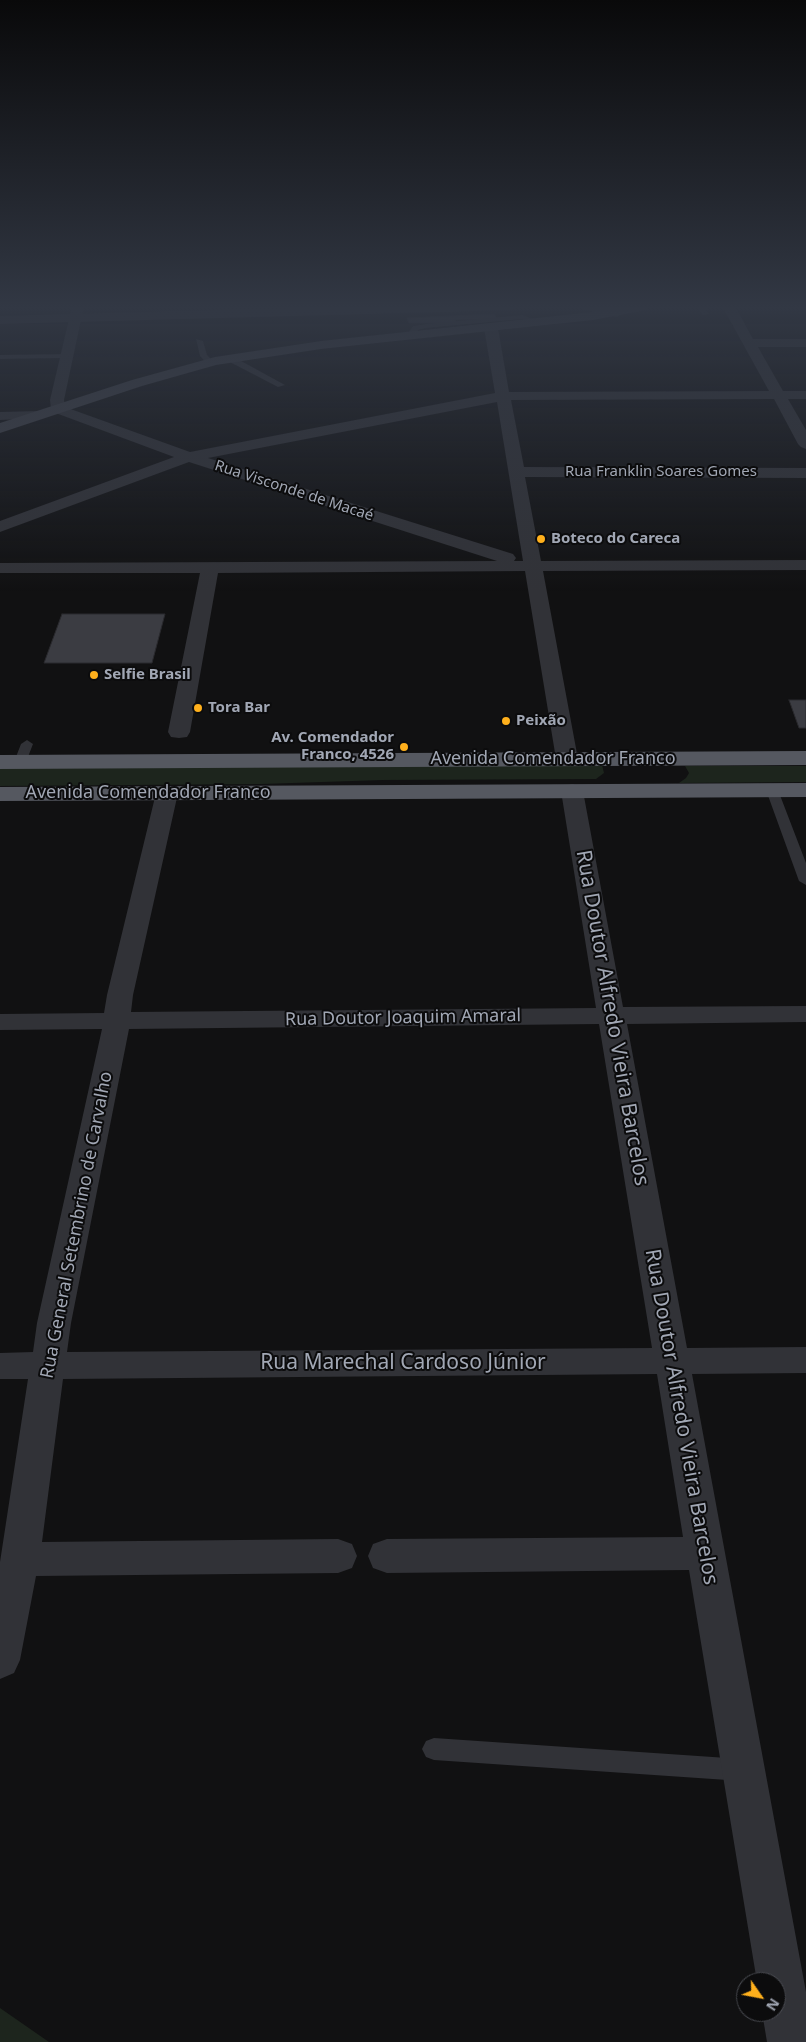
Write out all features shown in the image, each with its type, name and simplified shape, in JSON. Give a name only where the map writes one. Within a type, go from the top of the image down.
[{"type":"highway","name":"Avenida Comendador Franco","points":[[16,756],[566,759],[806,758]]},
{"type":"highway","points":[[635,759],[660,766],[665,773],[663,781],[655,787],[642,791]]},
{"type":"highway","name":"Avenida Comendador Franco","points":[[0,794],[806,790]]},
{"type":"main road","points":[[0,428],[81,401]]},
{"type":"street","points":[[57,401],[58,409]]},
{"type":"street","points":[[0,527],[189,457],[476,401]]},
{"type":"street","points":[[504,401],[566,759]]},
{"type":"street","points":[[782,401],[806,444]]},
{"type":"street","name":"Rua Visconde de Macaé","points":[[58,409],[189,457],[532,566]]},
{"type":"street","points":[[0,416],[39,415]]},
{"type":"street","name":"Rua Franklin Soares Gomes","points":[[516,472],[806,473]]},
{"type":"street","points":[[0,568],[806,565]]},
{"type":"street","points":[[178,732],[210,567]]},
{"type":"street","name":"Rua Doutor Alfredo Vieira Barcelos","points":[[572,791],[791,2042]]},
{"type":"street","name":"Rua General Setembrino de Carvalho","points":[[1,1652],[20,1559],[46,1366],[117,1022],[120,995],[167,793]]},
{"type":"street","name":"Rua Doutor Joaquim Amaral","points":[[0,1022],[806,1014]]},
{"type":"street","name":"Rua Marechal Cardoso Júnior","points":[[0,1366],[806,1360]]},
{"type":"street","points":[[387,1556],[705,1553]]},
{"type":"street","points":[[20,1559],[338,1556]]},
{"type":"lane","points":[[772,790],[806,881]]},
{"type":"lane","points":[[434,1749],[743,1770]]},
{"type":"shaded area","points":[[602,765],[604,773],[596,779],[383,780],[262,784],[0,786],[0,768]]},
{"type":"shaded area","points":[[685,766],[806,766],[806,782],[679,783],[689,773]]},
{"type":"shaded area","points":[[0,2008],[49,2042],[0,2042]]},
{"type":"building","points":[[62,614],[165,614],[152,663],[44,663]]},
{"type":"building","points":[[789,700],[806,700],[806,728],[799,728]]},
{"type":"place","name":"Boteco do Careca","points":[[541,539]]},
{"type":"place","name":"Selfie Brasil","points":[[94,675]]},
{"type":"place","name":"Tora Bar","points":[[198,708]]},
{"type":"place","name":"Peixão","points":[[506,721]]},
{"type":"place","name":"Av. Comendador Franco, 4526","points":[[404,747]]}]
